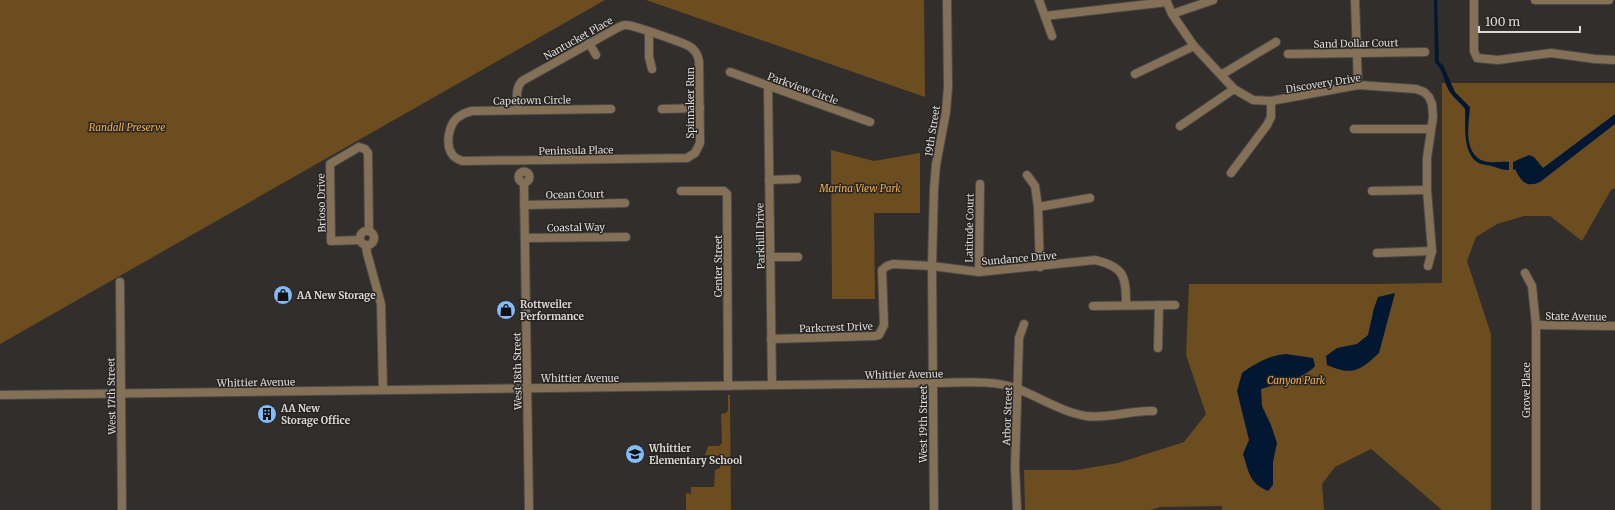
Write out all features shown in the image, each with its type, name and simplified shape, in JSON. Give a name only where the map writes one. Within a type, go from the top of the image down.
[{"type":"street","name":"19th Street","points":[[932,266],[936,165],[946,112],[948,87],[947,0]]},
{"type":"street","points":[[1039,0],[1052,36]]},
{"type":"street","points":[[1172,14],[1213,0]]},
{"type":"street","points":[[1355,0],[1358,86]]},
{"type":"street","points":[[1478,0],[1474,0],[1474,51],[1477,58],[1498,60],[1551,53],[1615,60]]},
{"type":"street","points":[[1535,0],[1609,0]]},
{"type":"street","points":[[1044,16],[1167,1]]},
{"type":"street","name":"Discovery Drive","points":[[1167,1],[1172,14],[1194,46],[1234,89],[1253,100],[1271,101],[1358,86],[1416,89],[1424,92],[1429,97],[1432,104],[1433,117],[1427,158],[1427,190],[1432,251],[1428,266]]},
{"type":"street","name":"Nantucket Place","points":[[517,110],[518,84],[625,25],[689,46],[696,53]]},
{"type":"street","points":[[649,32],[648,57],[652,69]]},
{"type":"street","points":[[1221,75],[1276,42]]},
{"type":"street","points":[[590,43],[596,55]]},
{"type":"street","points":[[1135,74],[1194,46]]},
{"type":"street","name":"Sand Dollar Court","points":[[1288,54],[1425,52]]},
{"type":"street","name":"Spinnaker Run","points":[[695,153],[700,143],[699,61],[696,53]]},
{"type":"street","name":"Parkview Circle","points":[[730,72],[870,122]]},
{"type":"street","name":"Parkhill Drive","points":[[768,86],[772,385]]},
{"type":"street","points":[[1180,126],[1234,89]]},
{"type":"street","points":[[1232,173],[1267,125],[1271,117],[1271,101]]},
{"type":"street","points":[[662,108],[700,108]]},
{"type":"street","name":"Capetown Circle","points":[[456,159],[450,150],[450,131],[456,118],[464,113],[472,111],[610,109]]},
{"type":"street","points":[[1354,129],[1431,129]]},
{"type":"street","name":"Brioso Drive","points":[[359,147],[365,149],[368,153],[369,231],[374,236],[371,244],[363,243],[331,241],[330,164],[359,147]]},
{"type":"street","name":"Peninsula Place","points":[[456,159],[462,161],[687,158],[695,153]]},
{"type":"street","name":"West 18th Street","points":[[518,160],[518,169],[520,174],[519,180],[524,183],[529,510]]},
{"type":"street","points":[[524,183],[529,179],[531,160]]},
{"type":"street","points":[[520,174],[526,172],[529,175]]},
{"type":"street","points":[[1027,175],[1035,186],[1038,207],[1040,267]]},
{"type":"street","points":[[769,180],[797,179]]},
{"type":"street","name":"Latitude Court","points":[[979,272],[980,184]]},
{"type":"street","points":[[1372,191],[1427,190]]},
{"type":"street","name":"Center Street","points":[[681,191],[724,191],[727,194],[728,386]]},
{"type":"street","points":[[1038,207],[1090,198]]},
{"type":"street","name":"Ocean Court","points":[[524,204],[625,203]]},
{"type":"street","points":[[363,243],[361,233],[364,231],[369,231]]},
{"type":"street","name":"Coastal Way","points":[[525,238],[626,237]]},
{"type":"street","name":"Brioso Drive","points":[[363,243],[381,304],[383,390]]},
{"type":"street","points":[[1377,253],[1432,251]]},
{"type":"street","points":[[770,258],[798,257]]},
{"type":"street","name":"Sundance Drive","points":[[932,266],[979,272],[1040,267],[1095,260],[1108,263],[1121,274],[1126,282],[1126,305]]},
{"type":"street","name":"Parkcrest Drive","points":[[771,339],[879,335],[884,325],[882,270],[893,264],[932,266]]},
{"type":"street","name":"West 19th Street","points":[[932,266],[934,510]]},
{"type":"street","name":"Grove Place","points":[[1525,273],[1532,286],[1536,325],[1536,510]]},
{"type":"street","name":"West 17th Street","points":[[120,282],[122,510]]},
{"type":"street","points":[[1158,348],[1159,305]]},
{"type":"street","points":[[1093,306],[1175,306]]},
{"type":"street","name":"Arbor Street","points":[[1017,510],[1015,467],[1019,338],[1024,324]]},
{"type":"street","name":"State Avenue","points":[[1536,325],[1615,326]]},
{"type":"street","name":"Whittier Avenue","points":[[0,395],[990,383],[1018,389],[1064,410],[1088,416],[1102,417],[1140,410],[1153,411]]},
{"type":"green space","name":"Randall Preserve","points":[[0,0],[605,0],[0,344]]},
{"type":"green space","points":[[646,0],[924,0],[925,97]]},
{"type":"green space","name":"Canyon Park","points":[[1442,83],[1615,83],[1615,188],[1611,190],[1582,241],[1550,216],[1524,216],[1497,224],[1476,237],[1467,261],[1491,334],[1491,510],[1442,510],[1371,449],[1335,467],[1322,484],[1324,510],[1222,510],[1222,506],[1160,507],[1151,510],[1025,510],[1024,470],[1076,470],[1118,463],[1184,442],[1206,414],[1186,355],[1189,284],[1442,283]]},
{"type":"green space","name":"Marina View Park","points":[[831,150],[874,161],[920,153],[920,213],[874,213],[875,299],[832,299]]},
{"type":"green space","points":[[728,395],[730,395],[731,510],[686,510],[686,493],[691,494],[691,487],[714,487],[715,470],[720,468],[721,456],[705,455],[708,446],[719,446],[722,443],[721,414],[726,413],[728,410]]},
{"type":"water","points":[[1434,0],[1437,0],[1439,62],[1443,65],[1455,92],[1470,107],[1468,136],[1472,150],[1475,156],[1484,161],[1509,162],[1509,170],[1479,163],[1472,157],[1469,151],[1466,137],[1465,109],[1446,86],[1442,72],[1435,63]]},
{"type":"water","points":[[1615,114],[1615,124],[1540,182],[1528,184],[1519,177],[1515,169],[1513,170],[1513,162],[1529,155],[1534,157],[1543,168]]},
{"type":"water","points":[[1395,293],[1379,353],[1361,368],[1355,370],[1343,370],[1327,365],[1326,356],[1337,348],[1357,344],[1368,335],[1378,297]]},
{"type":"water","points":[[1286,354],[1313,358],[1315,366],[1310,371],[1297,378],[1261,389],[1262,406],[1271,425],[1277,443],[1273,462],[1273,485],[1268,491],[1253,481],[1243,454],[1249,440],[1237,391],[1242,373],[1262,360]]},
{"type":"place","name":"AA New Storage","points":[[283,295]]},
{"type":"place","name":"Rottweiler Performance","points":[[506,310]]},
{"type":"place","name":"AA New Storage Office","points":[[267,414]]},
{"type":"place","name":"Whittier Elementary School","points":[[635,454]]}]
